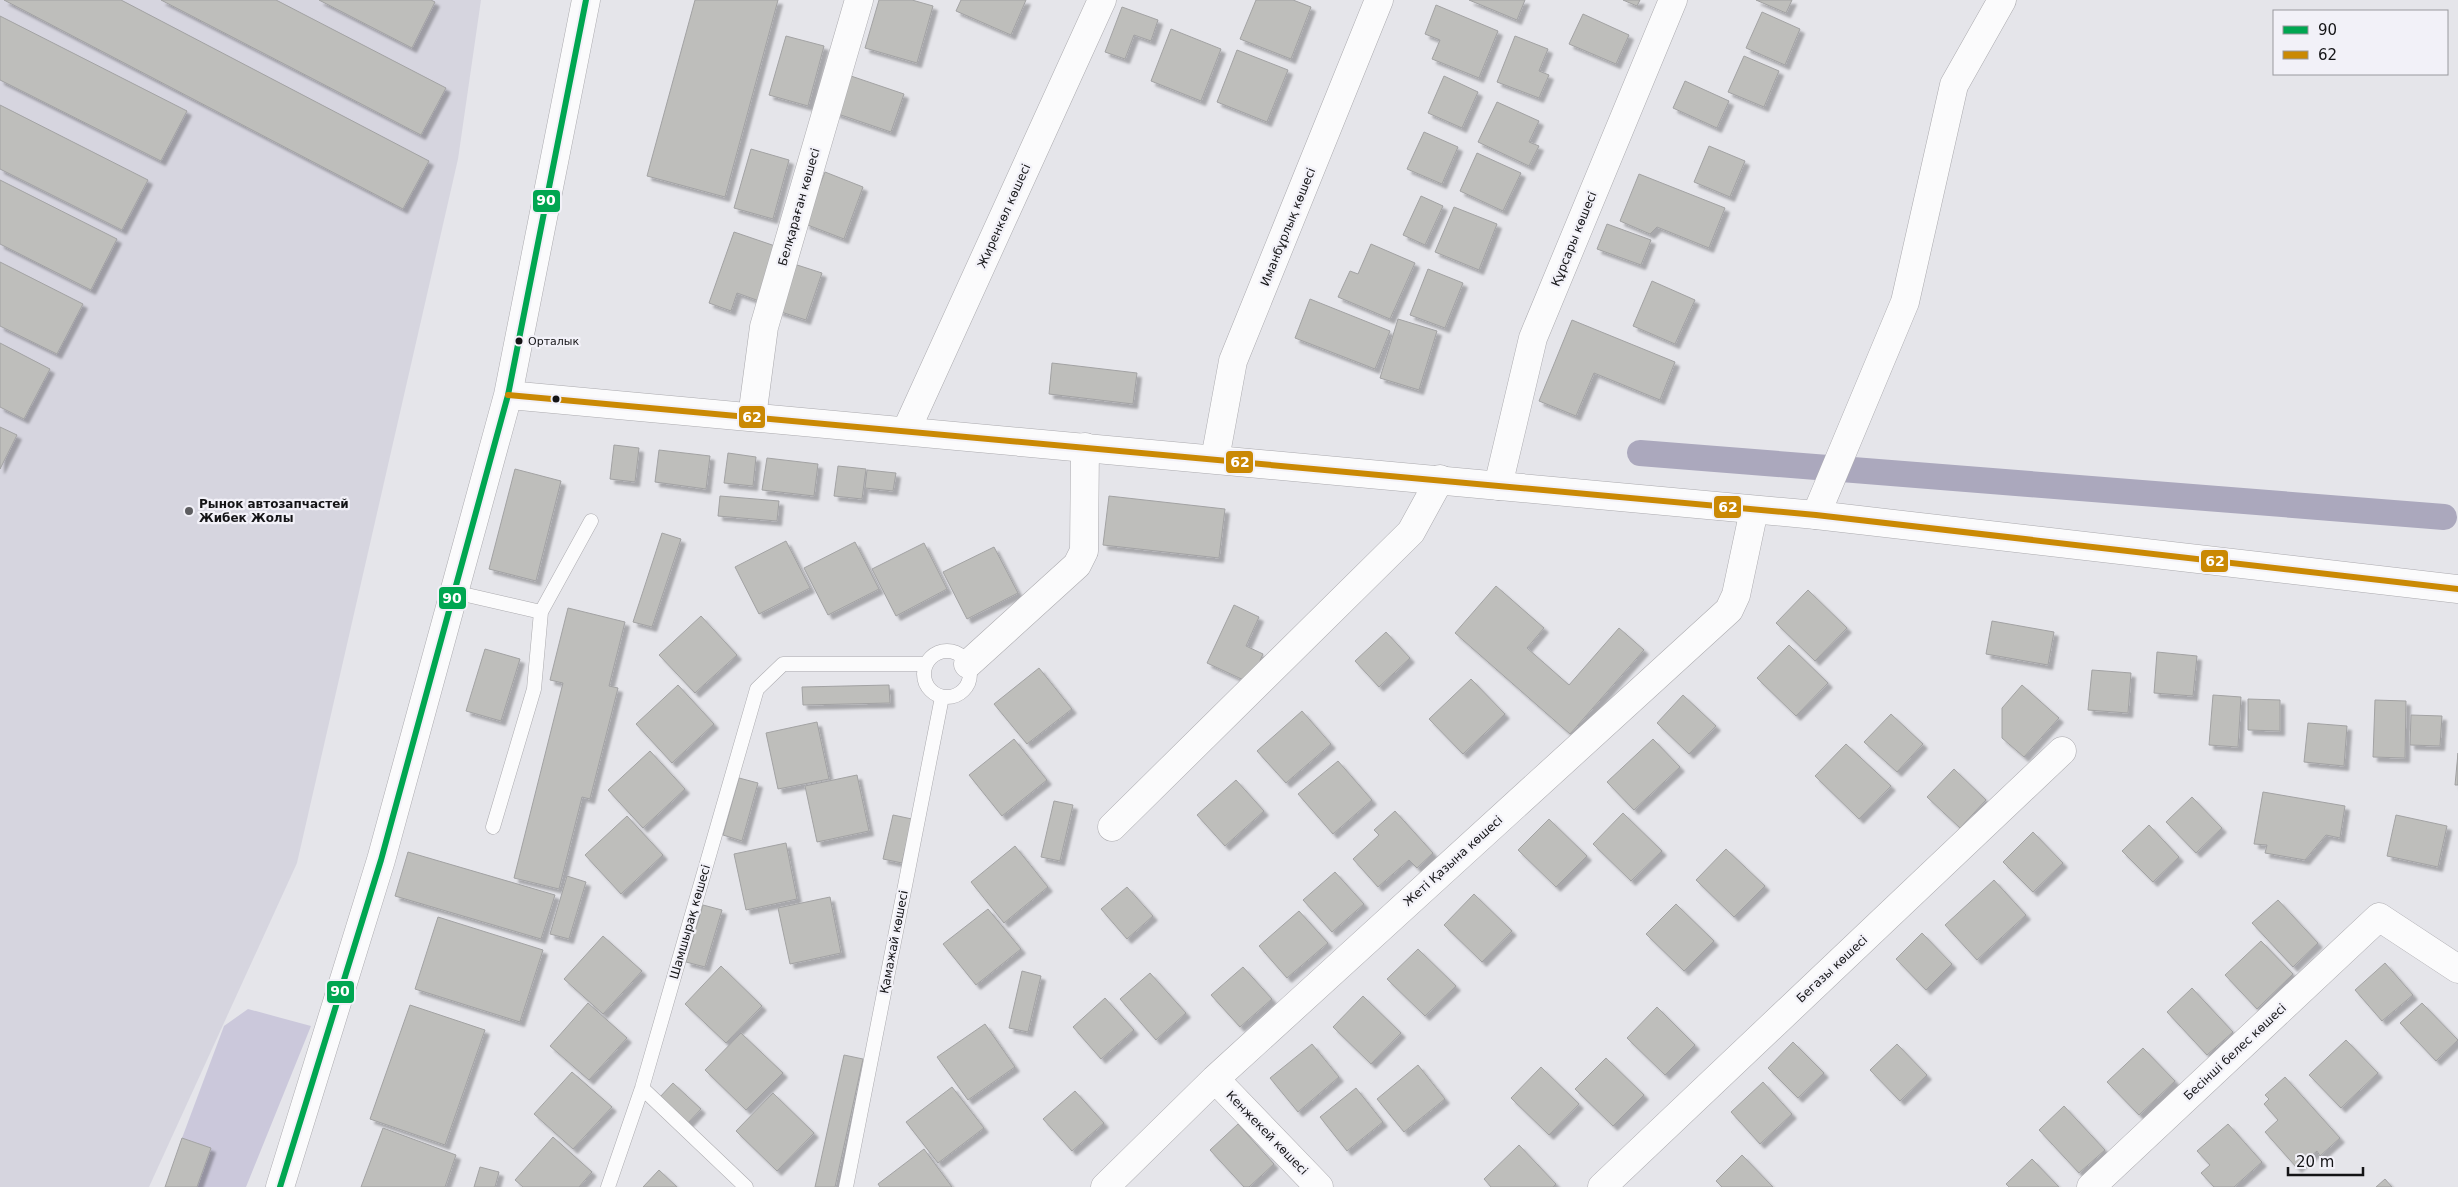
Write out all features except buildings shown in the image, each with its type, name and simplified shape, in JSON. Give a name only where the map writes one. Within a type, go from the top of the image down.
[{"type":"street","points":[[280,1187],[382,860],[508,395],[586,0]]},
{"type":"street","name":"Белқараған көшесі","points":[[752,417],[764,327],[859,0]]},
{"type":"street","name":"Жиренкөл көшесі","points":[[906,431],[1102,0]]},
{"type":"street","name":"Иманбұрлық көшесі","points":[[1215,459],[1233,361],[1379,0]]},
{"type":"street","name":"Құрсары көшесі","points":[[1498,486],[1534,338],[1673,0]]},
{"type":"street","points":[[1816,515],[1905,302],[1954,85],[2002,0]]},
{"type":"street","points":[[508,395],[1816,515],[2458,590]]},
{"type":"street","points":[[968,664],[1077,564],[1084,552],[1085,447]]},
{"type":"street","points":[[1112,827],[1411,532],[1440,479]]},
{"type":"street","name":"Жеті Қазына көшесі","points":[[1105,1187],[1215,1078],[1729,610],[1736,595],[1754,510]]},
{"type":"street","name":"Бегазы көшесі","points":[[1602,1187],[2062,751]]},
{"type":"street","name":"Бесінші белес көшесі","points":[[2091,1187],[2379,917],[2458,969]]},
{"type":"street","name":"Кенжекей көшесі","points":[[1215,1078],[1318,1187]]},
{"type":"lane","points":[[493,827],[534,690],[542,612],[591,520]]},
{"type":"lane","points":[[454,592],[542,612]]},
{"type":"lane","points":[[947,650],[962,655],[968,664],[971,677],[966,689],[955,696],[942,697],[934,693],[925,682],[926,664],[932,656],[947,650]]},
{"type":"lane","name":"Шамшырақ көшесі","points":[[608,1187],[642,1088],[757,690],[783,664],[926,664]]},
{"type":"lane","name":"Қамажай көшесі","points":[[846,1187],[942,697]]},
{"type":"lane","points":[[642,1088],[746,1187]]},
{"type":"shaded area","name":"Рынок автозапчастей Жибек Жолы","points":[[0,0],[481,0],[458,159],[297,863],[149,1187],[0,1187]]},
{"type":"shaded area","points":[[248,1009],[311,1026],[246,1187],[196,1187],[211,1148],[182,1138],[224,1026]]},
{"type":"waterway","points":[[1640,453],[2444,517]]},
{"type":"transit line","name":"90","points":[[280,1187],[381,860],[508,395],[586,0]]},
{"type":"transit line","name":"62","points":[[508,395],[1816,515],[2458,589]]},
{"type":"place","name":"Орталык","points":[[519,341]]},
{"type":"place","name":"Рынок автозапчастей Жибек Жолы","points":[[189,511]]}]
